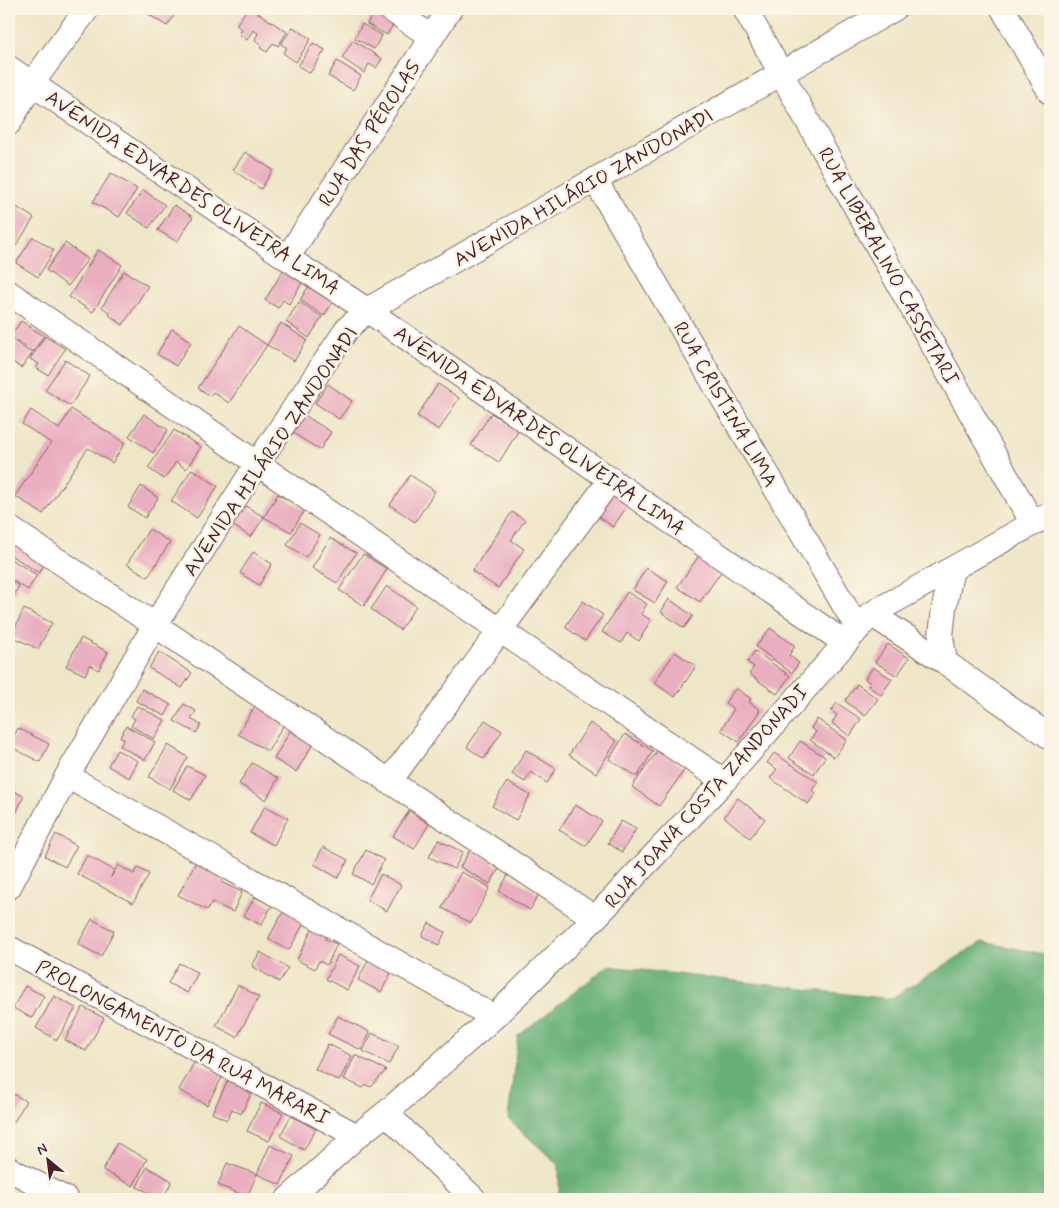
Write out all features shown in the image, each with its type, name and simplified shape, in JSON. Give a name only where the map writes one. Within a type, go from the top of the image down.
[{"type":"street","points":[[9,123],[32,83],[87,9]]},
{"type":"street","points":[[390,9],[432,37]]},
{"type":"street","name":"RUA DAS PÉROLAS","points":[[287,258],[450,9]]},
{"type":"street","name":"RUA LIBERALINO CASSETARI","points":[[745,9],[1041,519]]},
{"type":"street","name":"AVENIDA HILÁRIO ZANDONADI","points":[[9,887],[67,776],[155,626],[257,464],[347,329],[367,310],[894,9]]},
{"type":"street","points":[[1003,9],[1050,92]]},
{"type":"street","name":"AVENIDA EDVARDES OLIVEIRA LIMA","points":[[9,68],[287,258],[367,310],[611,479],[858,629],[945,662],[1050,737]]},
{"type":"street","name":"RUA CRISTINA LIMA","points":[[595,180],[858,629]]},
{"type":"street","points":[[9,294],[501,631],[724,781]]},
{"type":"street","points":[[389,782],[611,479]]},
{"type":"street","name":"RUA JOANA COSTA ZANDONADI","points":[[288,1199],[356,1136],[386,1113],[494,1017],[595,918],[724,781],[858,629],[952,569],[1041,519]]},
{"type":"street","points":[[9,528],[595,918]]},
{"type":"street","points":[[945,662],[940,636],[952,569]]},
{"type":"street","points":[[67,776],[494,1017]]},
{"type":"street","name":"PROLONGAMENTO DA RUA MARARI","points":[[9,948],[356,1136]]},
{"type":"street","points":[[386,1113],[474,1199]]},
{"type":"street","points":[[9,1169],[37,1193],[66,1199]]},
{"type":"green space","points":[[982,942],[1050,955],[1050,1199],[559,1199],[559,1165],[508,1119],[518,1036],[608,966],[890,999]]},
{"type":"building","points":[[140,9],[169,9],[176,13],[167,26]]},
{"type":"building","points":[[247,9],[252,9],[287,32],[278,46],[273,43],[267,52],[260,48],[262,45],[255,40],[258,33],[253,30],[247,40],[239,34],[242,29],[236,25]]},
{"type":"building","points":[[375,9],[386,9],[398,16],[387,35],[367,24]]},
{"type":"building","points":[[362,24],[382,35],[374,49],[355,38]]},
{"type":"building","points":[[293,27],[311,39],[296,62],[283,53],[287,48],[281,44]]},
{"type":"building","points":[[353,40],[382,59],[376,68],[369,64],[364,73],[342,58]]},
{"type":"building","points":[[313,43],[325,50],[310,73],[298,66]]},
{"type":"building","points":[[337,61],[361,76],[353,90],[328,76]]},
{"type":"building","points":[[245,152],[273,170],[261,189],[233,170]]},
{"type":"building","points":[[111,173],[137,189],[119,217],[93,202]]},
{"type":"building","points":[[143,190],[165,205],[149,228],[127,213]]},
{"type":"building","points":[[174,205],[193,217],[177,242],[158,230]]},
{"type":"building","points":[[15,206],[34,218],[16,246],[9,242],[9,216]]},
{"type":"building","points":[[33,237],[54,250],[38,277],[16,263]]},
{"type":"building","points":[[65,243],[88,259],[68,286],[46,270]]},
{"type":"building","points":[[98,250],[122,265],[93,312],[69,297]]},
{"type":"building","points":[[286,266],[305,278],[289,304],[283,300],[278,308],[265,300]]},
{"type":"building","points":[[124,271],[148,286],[123,325],[109,315],[110,313],[102,307]]},
{"type":"building","points":[[312,281],[336,296],[324,316],[300,300]]},
{"type":"building","points":[[299,302],[322,317],[309,338],[286,322]]},
{"type":"building","points":[[21,321],[44,336],[33,352],[10,337]]},
{"type":"building","points":[[281,323],[307,340],[294,361],[267,345]]},
{"type":"building","points":[[239,326],[267,345],[229,403],[213,392],[210,396],[198,388]]},
{"type":"building","points":[[172,329],[191,342],[176,366],[157,354]]},
{"type":"building","points":[[45,336],[65,349],[48,375],[36,368],[39,364],[30,359]]},
{"type":"building","points":[[9,337],[32,354],[21,368],[9,359]]},
{"type":"building","points":[[65,360],[90,376],[70,406],[45,390]]},
{"type":"building","points":[[328,384],[352,401],[339,419],[315,403]]},
{"type":"building","points":[[438,384],[459,398],[439,430],[417,416]]},
{"type":"building","points":[[71,409],[125,443],[112,463],[88,448],[43,514],[15,496],[51,443],[22,424],[31,410],[59,429]]},
{"type":"building","points":[[491,413],[519,430],[499,462],[471,445]]},
{"type":"building","points":[[144,414],[168,430],[153,453],[129,436]]},
{"type":"building","points":[[304,415],[331,432],[320,450],[293,433]]},
{"type":"building","points":[[174,430],[201,447],[186,469],[176,462],[164,479],[148,468]]},
{"type":"building","points":[[192,469],[218,486],[197,518],[171,501]]},
{"type":"building","points":[[410,475],[435,491],[415,522],[390,505]]},
{"type":"building","points":[[141,486],[158,498],[145,518],[128,507]]},
{"type":"building","points":[[613,486],[632,499],[613,527],[594,513]]},
{"type":"building","points":[[278,494],[305,510],[291,532],[264,517]]},
{"type":"building","points":[[244,505],[264,517],[251,537],[232,525]]},
{"type":"building","points":[[512,512],[525,520],[511,540],[524,549],[498,588],[472,571]]},
{"type":"building","points":[[300,523],[320,535],[306,557],[287,545]]},
{"type":"building","points":[[149,529],[170,542],[148,577],[127,564]]},
{"type":"building","points":[[9,536],[49,557],[39,573],[9,554]]},
{"type":"building","points":[[330,538],[356,553],[337,583],[312,568]]},
{"type":"building","points":[[253,552],[272,564],[259,585],[240,573]]},
{"type":"building","points":[[701,553],[723,569],[700,602],[677,587]]},
{"type":"building","points":[[363,554],[387,569],[364,606],[339,590]]},
{"type":"building","points":[[9,558],[37,575],[28,590],[9,578]]},
{"type":"building","points":[[646,568],[668,581],[655,603],[633,590]]},
{"type":"building","points":[[9,580],[19,586],[14,595],[9,592]]},
{"type":"building","points":[[387,586],[416,606],[400,630],[371,609]]},
{"type":"building","points":[[627,592],[647,604],[641,614],[651,620],[639,641],[627,633],[621,643],[602,632]]},
{"type":"building","points":[[669,599],[693,616],[684,628],[661,612]]},
{"type":"building","points":[[583,601],[603,615],[585,641],[565,627]]},
{"type":"building","points":[[24,609],[52,623],[38,649],[11,636]]},
{"type":"building","points":[[770,628],[795,646],[789,655],[799,663],[792,673],[756,647]]},
{"type":"building","points":[[81,638],[108,652],[99,670],[90,665],[85,675],[66,666]]},
{"type":"building","points":[[888,644],[909,658],[897,676],[875,662]]},
{"type":"building","points":[[755,651],[790,676],[777,694],[749,674],[754,667],[747,662]]},
{"type":"building","points":[[159,652],[192,673],[182,688],[149,668]]},
{"type":"building","points":[[675,652],[696,666],[675,697],[654,683]]},
{"type":"building","points":[[873,667],[892,679],[881,695],[868,686],[871,683],[865,679]]},
{"type":"building","points":[[857,684],[878,699],[865,716],[845,701]]},
{"type":"building","points":[[736,688],[751,699],[749,702],[760,710],[739,742],[721,730],[734,709],[725,703]]},
{"type":"building","points":[[142,689],[171,705],[165,716],[136,701]]},
{"type":"building","points":[[837,703],[861,719],[850,736],[832,723],[837,715],[831,711]]},
{"type":"building","points":[[184,704],[196,711],[191,719],[201,725],[196,733],[174,721]]},
{"type":"building","points":[[137,706],[165,720],[154,739],[131,726],[135,719],[131,716]]},
{"type":"building","points":[[255,706],[285,723],[268,751],[238,734]]},
{"type":"building","points":[[817,719],[847,740],[834,757],[810,740],[816,732],[811,728]]},
{"type":"building","points":[[485,720],[502,731],[484,759],[467,747]]},
{"type":"building","points":[[590,723],[617,741],[596,773],[569,755]]},
{"type":"building","points":[[126,726],[155,742],[145,760],[120,746],[124,739],[120,737]]},
{"type":"building","points":[[18,728],[49,744],[40,762],[9,746]]},
{"type":"building","points":[[290,731],[313,744],[296,772],[274,759]]},
{"type":"building","points":[[625,734],[653,751],[637,777],[609,759]]},
{"type":"building","points":[[800,741],[825,757],[814,774],[789,758]]},
{"type":"building","points":[[168,745],[188,757],[170,789],[149,777]]},
{"type":"building","points":[[117,750],[138,761],[129,778],[108,766]]},
{"type":"building","points":[[526,750],[556,769],[547,783],[531,772],[525,782],[512,774]]},
{"type":"building","points":[[658,750],[685,769],[659,806],[632,787]]},
{"type":"building","points":[[774,753],[818,782],[812,790],[816,793],[808,804],[770,778],[777,769],[767,763]]},
{"type":"building","points":[[252,763],[278,778],[266,800],[239,784]]},
{"type":"building","points":[[187,766],[205,775],[191,800],[173,790]]},
{"type":"building","points":[[507,782],[530,795],[516,820],[492,806]]},
{"type":"building","points":[[9,789],[24,796],[11,823],[9,823]]},
{"type":"building","points":[[738,798],[765,819],[750,838],[724,817]]},
{"type":"building","points":[[575,805],[602,821],[586,846],[559,830]]},
{"type":"building","points":[[265,806],[288,818],[274,845],[250,833]]},
{"type":"building","points":[[409,811],[429,824],[414,849],[393,836]]},
{"type":"building","points":[[621,821],[636,829],[622,852],[608,843]]},
{"type":"building","points":[[56,834],[77,846],[65,867],[45,856]]},
{"type":"building","points":[[438,840],[463,852],[454,869],[429,857]]},
{"type":"building","points":[[323,847],[348,860],[338,878],[314,864]]},
{"type":"building","points":[[471,849],[500,867],[490,884],[460,867]]},
{"type":"building","points":[[366,850],[384,860],[371,884],[353,874]]},
{"type":"building","points":[[87,855],[114,870],[111,877],[118,865],[134,874],[138,868],[149,874],[133,903],[77,874]]},
{"type":"building","points":[[196,862],[225,876],[221,882],[242,892],[233,912],[212,902],[207,910],[178,895]]},
{"type":"building","points":[[461,872],[490,887],[471,923],[442,908]]},
{"type":"building","points":[[381,874],[401,885],[387,911],[367,900]]},
{"type":"building","points":[[508,875],[539,894],[530,910],[499,891]]},
{"type":"building","points":[[255,897],[272,906],[261,925],[244,916]]},
{"type":"building","points":[[287,905],[308,916],[289,950],[268,939]]},
{"type":"building","points":[[92,919],[114,931],[101,956],[78,944]]},
{"type":"building","points":[[429,923],[445,932],[439,945],[422,936]]},
{"type":"building","points":[[314,925],[329,932],[325,939],[337,944],[327,965],[319,961],[315,969],[297,960]]},
{"type":"building","points":[[260,952],[288,968],[279,982],[252,966]]},
{"type":"building","points":[[338,955],[360,966],[347,990],[326,979]]},
{"type":"building","points":[[369,959],[392,971],[381,992],[358,980]]},
{"type":"building","points":[[179,963],[198,973],[187,993],[168,983]]},
{"type":"building","points":[[238,985],[259,997],[237,1037],[216,1026]]},
{"type":"building","points":[[25,986],[44,996],[32,1018],[13,1008]]},
{"type":"building","points":[[54,996],[76,1008],[57,1040],[36,1028]]},
{"type":"building","points":[[83,1007],[104,1018],[86,1051],[65,1040]]},
{"type":"building","points":[[338,1016],[370,1032],[361,1050],[328,1034]]},
{"type":"building","points":[[372,1033],[399,1046],[389,1064],[363,1051]]},
{"type":"building","points":[[328,1044],[352,1056],[339,1081],[315,1069]]},
{"type":"building","points":[[355,1055],[386,1070],[371,1087],[366,1085],[363,1088],[344,1079]]},
{"type":"building","points":[[195,1061],[223,1076],[207,1105],[179,1090]]},
{"type":"building","points":[[229,1078],[253,1090],[241,1114],[232,1109],[227,1120],[212,1113]]},
{"type":"building","points":[[9,1092],[26,1101],[14,1122],[9,1120]]},
{"type":"building","points":[[261,1103],[283,1113],[269,1141],[247,1131]]},
{"type":"building","points":[[291,1116],[316,1129],[304,1150],[280,1136]]},
{"type":"building","points":[[117,1143],[147,1159],[133,1186],[103,1170]]},
{"type":"building","points":[[270,1145],[294,1156],[280,1185],[257,1174]]},
{"type":"building","points":[[227,1163],[257,1174],[247,1197],[218,1185]]},
{"type":"building","points":[[147,1167],[172,1181],[163,1199],[137,1187]]}]
